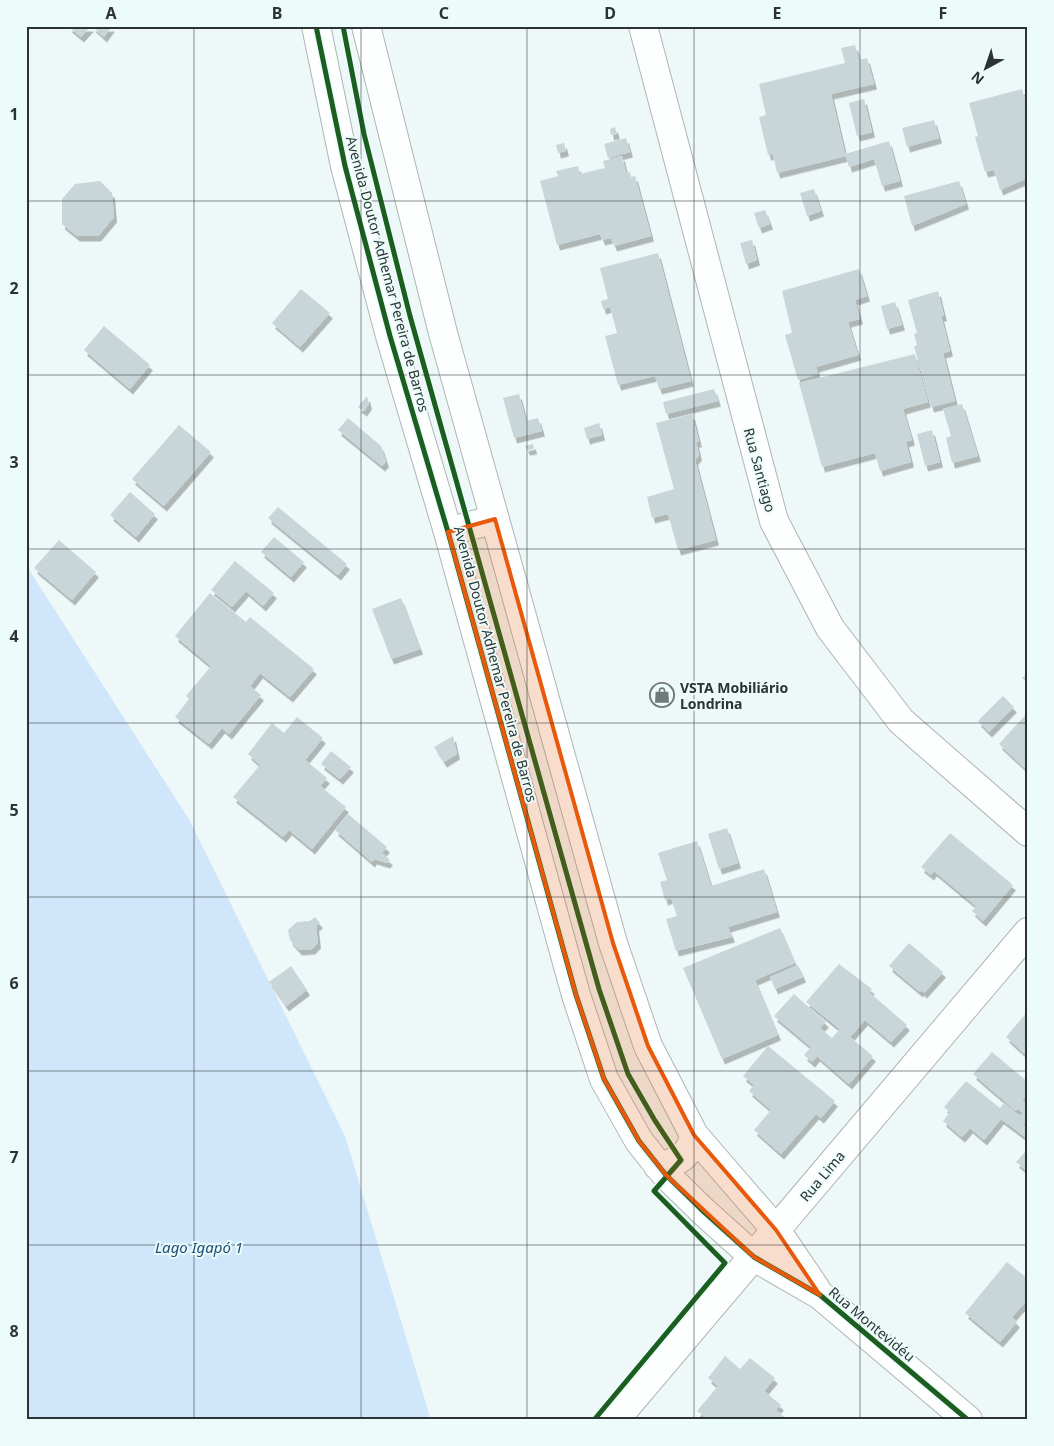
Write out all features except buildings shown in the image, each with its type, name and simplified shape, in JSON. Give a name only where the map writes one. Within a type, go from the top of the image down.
[{"type":"street","name":"Avenida Doutor Adhemar Pereira de Barros","points":[[316,26],[345,166],[390,336],[448,532],[576,995],[604,1079],[623,1115],[658,1166],[704,1213],[754,1256]]},
{"type":"street","points":[[366,26],[443,333],[613,943],[648,1046],[694,1135],[776,1230]]},
{"type":"street","name":"Rua Santiago","points":[[643,26],[774,521],[830,628],[901,721],[1028,832]]},
{"type":"street","points":[[448,532],[495,519]]},
{"type":"street","name":"Rua Lima","points":[[616,1420],[1028,932]]},
{"type":"street","points":[[658,1166],[681,1160],[692,1146],[694,1135]]},
{"type":"street","name":"Rua Montevidéu","points":[[776,1230],[820,1295]]},
{"type":"street","name":"Rua Montevidéu","points":[[754,1256],[820,1295],[968,1420]]},
{"type":"highlighted area","points":[[495,519],[613,943],[648,1046],[694,1135],[776,1230],[820,1295],[754,1257],[666,1175],[639,1141],[604,1079],[576,995],[448,532]]},
{"type":"water","name":"Lago Igapó 1","points":[[26,565],[190,821],[345,1136],[431,1420],[26,1420]]},
{"type":"cycle path","points":[[316,26],[345,166],[390,336],[448,532],[576,995],[604,1079],[639,1141],[666,1175],[705,1213],[754,1257],[820,1295],[968,1420]]},
{"type":"cycle path","points":[[343,26],[364,134],[410,316],[599,989],[628,1074],[681,1160],[654,1191],[725,1263],[594,1420]]},
{"type":"place","name":"VSTA Mobiliário Londrina","points":[[662,695]]}]
